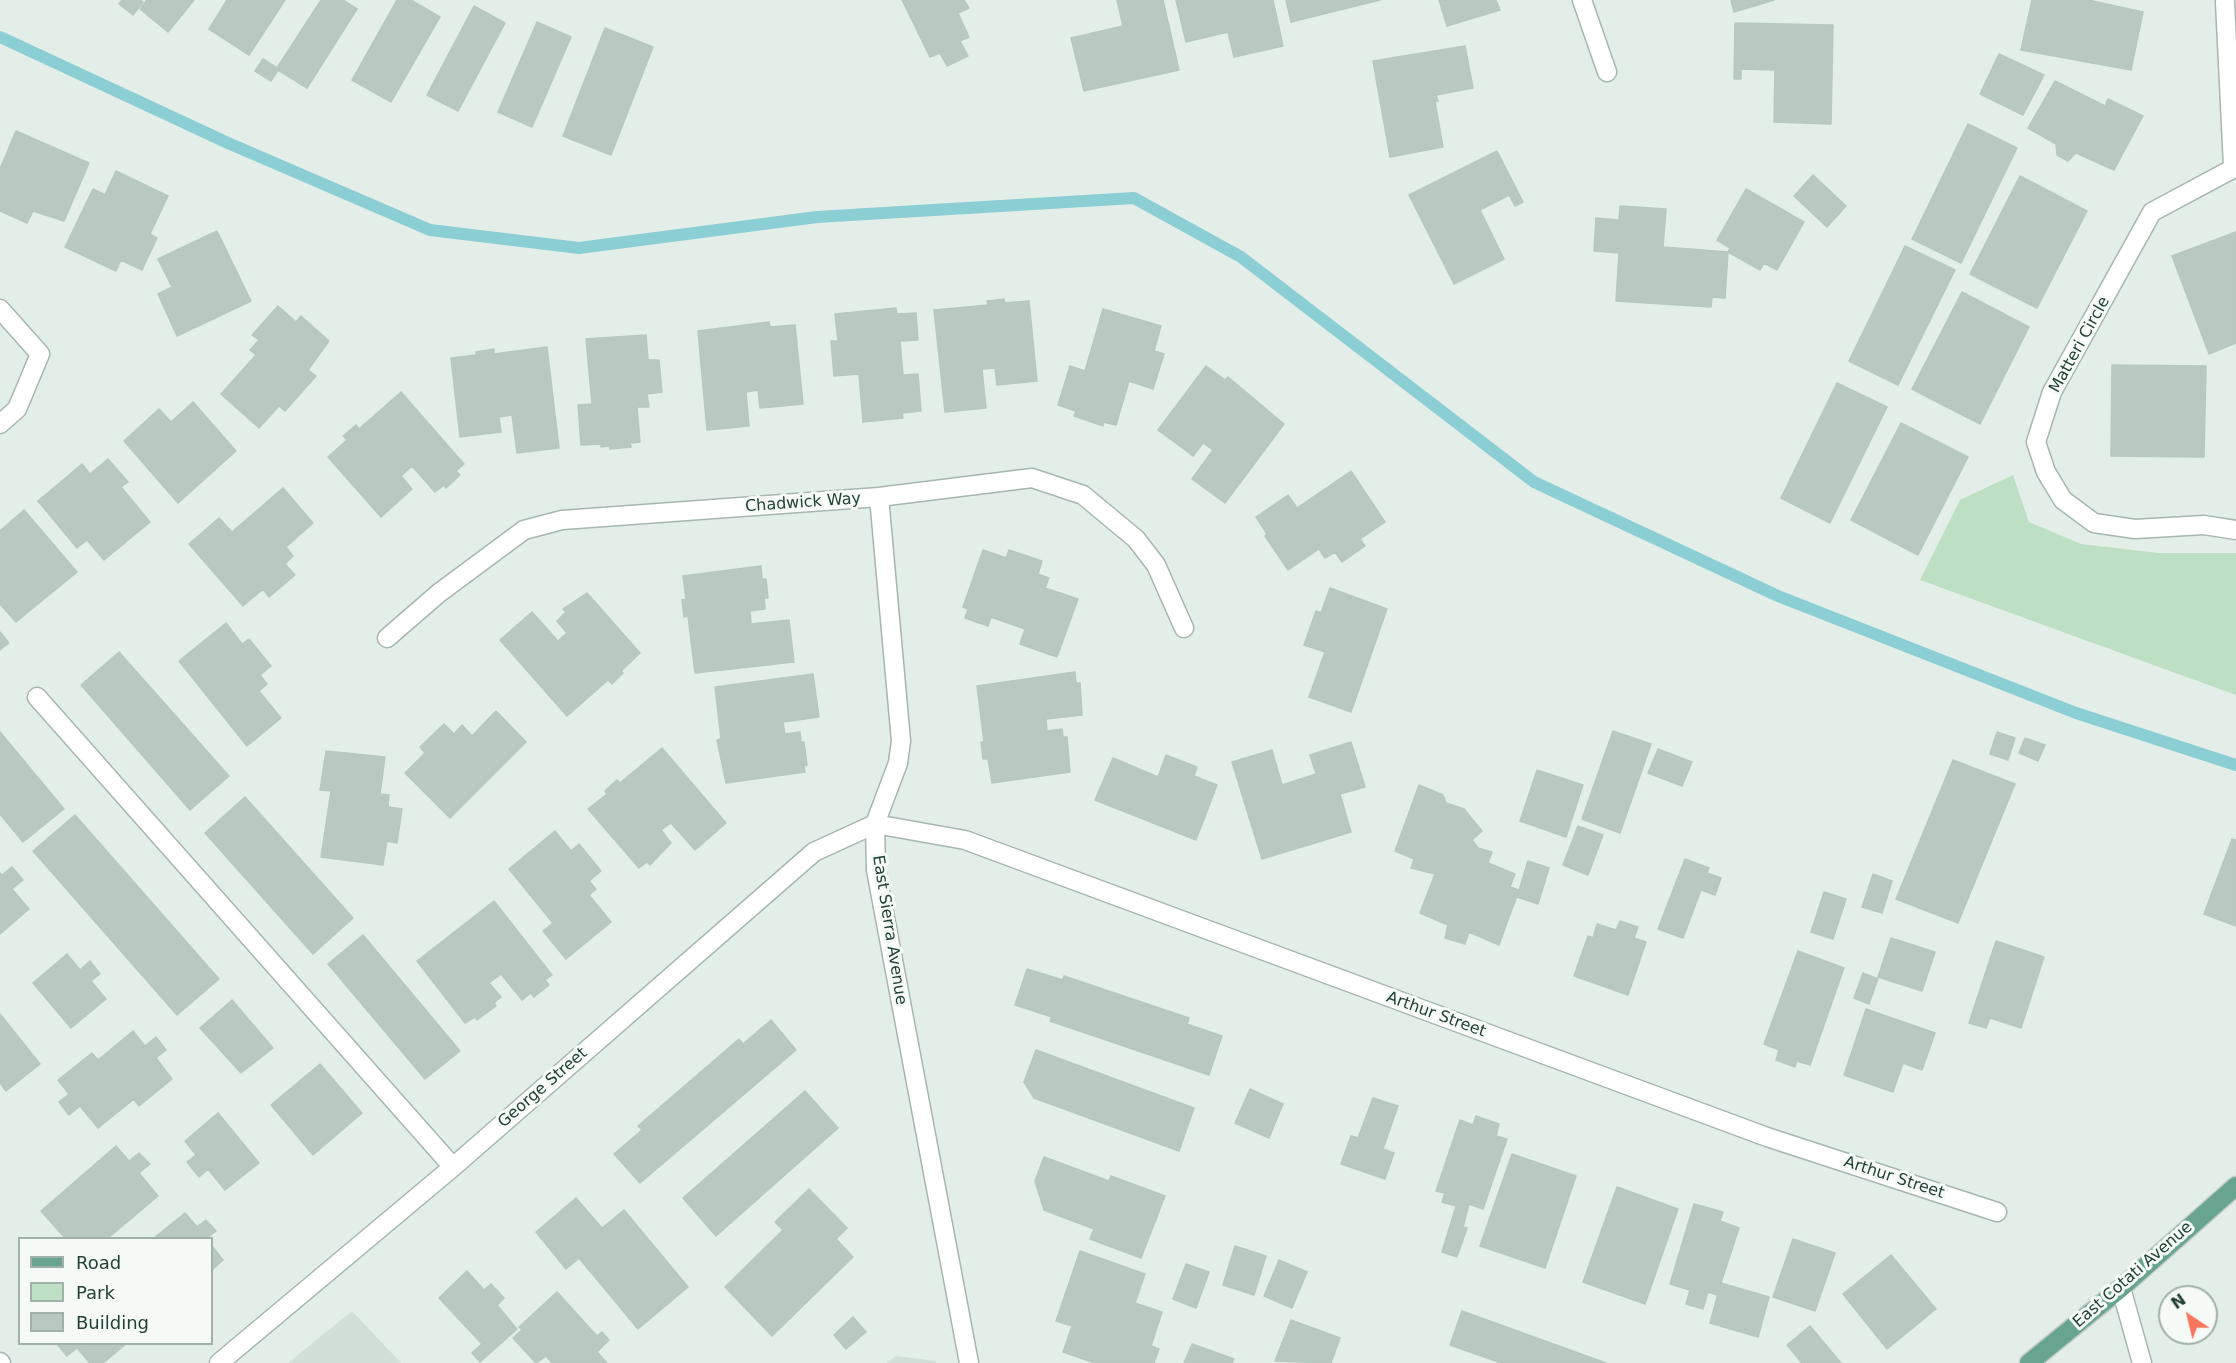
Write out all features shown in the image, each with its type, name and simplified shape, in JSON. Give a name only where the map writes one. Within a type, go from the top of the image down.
[{"type":"main road","name":"East Cotati Avenue","points":[[2029,1363],[2121,1288],[2236,1186]]},
{"type":"street","points":[[1582,0],[1607,72]]},
{"type":"street","name":"Matteri Circle","points":[[2225,2],[2235,166],[2152,212],[2052,392],[2036,442],[2046,472],[2063,500],[2094,523],[2135,530],[2204,525],[2236,530]]},
{"type":"street","points":[[0,309],[40,354],[17,409],[0,424]]},
{"type":"street","name":"Chadwick Way","points":[[387,638],[439,593],[524,530],[562,520],[879,497],[1032,478],[1083,495],[1136,539],[1156,565],[1184,628]]},
{"type":"street","name":"East Sierra Avenue","points":[[879,497],[901,741],[898,763],[875,824],[876,870],[969,1363]]},
{"type":"street","points":[[37,697],[453,1167]]},
{"type":"street","name":"George Street","points":[[219,1363],[453,1167],[814,852],[875,824]]},
{"type":"street","name":"Arthur Street","points":[[875,824],[965,840],[1756,1133],[1997,1212]]},
{"type":"street","points":[[2121,1288],[2142,1363]]},
{"type":"shaded area","points":[[352,1311],[401,1363],[288,1363]]},
{"type":"shaded area","points":[[896,1356],[936,1361],[936,1363],[886,1363]]},
{"type":"green space","points":[[2013,475],[2029,522],[2081,544],[2158,553],[2236,553],[2236,695],[1920,580],[1960,500]]},
{"type":"building","points":[[122,0],[143,2],[133,15],[119,4]]},
{"type":"building","points":[[147,0],[194,0],[168,32],[140,9]]},
{"type":"building","points":[[227,0],[285,0],[249,55],[209,29]]},
{"type":"building","points":[[321,0],[343,0],[357,9],[307,88],[278,70],[271,81],[255,71],[263,59],[277,68]]},
{"type":"building","points":[[397,0],[411,0],[440,17],[391,102],[352,80]]},
{"type":"building","points":[[902,0],[964,0],[969,8],[958,13],[969,37],[960,41],[968,56],[947,66],[940,53],[930,57]]},
{"type":"building","points":[[1117,0],[1163,0],[1179,70],[1084,91],[1071,38],[1123,26]]},
{"type":"building","points":[[1176,0],[1273,0],[1283,46],[1234,57],[1228,32],[1186,42]]},
{"type":"building","points":[[1286,0],[1380,0],[1291,22]]},
{"type":"building","points":[[1439,0],[1496,0],[1500,10],[1447,26]]},
{"type":"building","points":[[1731,0],[1774,0],[1734,12]]},
{"type":"building","points":[[2032,0],[2088,0],[2143,12],[2131,70],[2021,50]]},
{"type":"building","points":[[474,6],[505,23],[458,111],[427,95]]},
{"type":"building","points":[[537,22],[571,37],[532,127],[498,112]]},
{"type":"building","points":[[1735,23],[1833,25],[1831,124],[1774,122],[1775,70],[1741,69],[1741,79],[1734,79]]},
{"type":"building","points":[[605,28],[653,47],[611,155],[563,136]]},
{"type":"building","points":[[1465,46],[1473,88],[1436,95],[1438,101],[1435,102],[1443,147],[1390,157],[1373,61]]},
{"type":"building","points":[[1999,54],[2044,75],[2023,115],[1980,94]]},
{"type":"building","points":[[2055,81],[2105,106],[2108,99],[2143,116],[2114,170],[2076,153],[2068,161],[2057,155],[2056,144],[2028,128]]},
{"type":"building","points":[[1968,124],[2017,148],[1961,263],[1912,239]]},
{"type":"building","points":[[16,131],[89,163],[64,221],[33,211],[27,223],[0,211],[0,169]]},
{"type":"building","points":[[1497,151],[1523,202],[1515,206],[1509,195],[1480,210],[1504,259],[1454,284],[1409,195]]},
{"type":"building","points":[[116,171],[168,196],[150,234],[157,238],[142,270],[121,260],[116,271],[65,247],[93,189],[105,195]]},
{"type":"building","points":[[1813,175],[1846,206],[1827,227],[1794,196]]},
{"type":"building","points":[[2020,176],[2087,211],[2037,308],[1970,274]]},
{"type":"building","points":[[1746,189],[1804,222],[1777,270],[1764,263],[1760,270],[1728,252],[1730,248],[1717,240]]},
{"type":"building","points":[[1620,206],[1666,209],[1663,247],[1728,252],[1725,298],[1712,297],[1711,307],[1616,301],[1619,253],[1594,251],[1596,218],[1619,220]]},
{"type":"building","points":[[217,231],[251,301],[177,336],[158,294],[172,287],[158,259]]},
{"type":"building","points":[[2236,232],[2236,343],[2209,354],[2172,256]]},
{"type":"building","points":[[1905,246],[1955,270],[1898,385],[1849,361]]},
{"type":"building","points":[[1962,292],[2029,327],[1980,424],[1912,389]]},
{"type":"building","points":[[1004,299],[1005,303],[1029,301],[1037,381],[997,385],[995,368],[982,369],[986,408],[945,412],[934,310],[988,305],[987,301]]},
{"type":"building","points":[[278,306],[296,322],[301,316],[329,341],[308,370],[316,376],[285,411],[279,406],[259,428],[221,394],[256,355],[250,350],[259,340],[252,335]]},
{"type":"building","points":[[896,308],[897,314],[916,313],[918,340],[900,341],[903,375],[918,374],[921,411],[902,413],[903,418],[863,422],[859,374],[834,376],[831,341],[838,341],[835,314]]},
{"type":"building","points":[[1103,309],[1161,326],[1154,351],[1164,354],[1153,389],[1129,381],[1116,425],[1103,422],[1103,426],[1074,416],[1076,411],[1058,405],[1070,366],[1085,371]]},
{"type":"building","points":[[769,322],[770,327],[795,325],[803,404],[760,408],[758,390],[746,392],[749,426],[707,430],[698,331]]},
{"type":"building","points":[[646,335],[648,360],[659,360],[662,392],[647,394],[649,407],[637,407],[640,442],[630,443],[631,447],[610,449],[609,446],[601,447],[601,444],[581,445],[578,405],[592,404],[586,339]]},
{"type":"building","points":[[547,347],[559,448],[517,453],[512,415],[499,417],[501,432],[460,437],[451,358],[476,355],[476,352],[494,349],[494,354]]},
{"type":"building","points":[[2112,365],[2206,366],[2204,457],[2111,456]]},
{"type":"building","points":[[1206,366],[1225,380],[1228,377],[1284,424],[1225,503],[1192,479],[1213,450],[1203,443],[1193,456],[1158,430]]},
{"type":"building","points":[[1837,383],[1887,407],[1830,523],[1781,498]]},
{"type":"building","points":[[401,392],[464,464],[456,471],[460,475],[446,488],[444,485],[435,492],[412,466],[401,476],[412,489],[381,517],[328,457],[347,440],[343,436],[356,425],[359,429]]},
{"type":"building","points":[[193,402],[236,451],[178,503],[124,441],[159,409],[171,422]]},
{"type":"building","points":[[1901,423],[1968,457],[1918,555],[1851,520]]},
{"type":"building","points":[[108,459],[128,482],[121,487],[150,522],[104,560],[87,540],[77,548],[38,501],[82,464],[90,474]]},
{"type":"building","points":[[1351,471],[1385,522],[1360,539],[1365,546],[1342,562],[1335,552],[1325,558],[1319,549],[1288,570],[1265,536],[1267,534],[1256,517],[1288,495],[1297,508]]},
{"type":"building","points":[[283,488],[313,523],[286,547],[293,556],[285,564],[295,575],[269,597],[263,589],[243,606],[189,544],[219,518],[232,532]]},
{"type":"building","points":[[24,510],[77,572],[16,622],[0,604],[0,531]]},
{"type":"building","points":[[983,550],[1006,558],[1009,550],[1042,561],[1038,574],[1049,578],[1045,588],[1078,599],[1057,657],[1020,644],[1025,629],[991,617],[988,626],[965,618],[968,609],[963,607]]},
{"type":"building","points":[[761,566],[762,579],[766,579],[768,598],[764,598],[765,609],[750,611],[751,624],[789,620],[794,662],[695,673],[688,616],[684,617],[682,600],[686,599],[683,576]]},
{"type":"building","points":[[1330,588],[1387,609],[1351,712],[1309,697],[1325,652],[1304,645],[1316,611],[1321,613]]},
{"type":"building","points":[[587,593],[640,653],[621,671],[623,673],[612,684],[608,680],[567,716],[500,640],[532,612],[558,641],[567,633],[557,621],[566,612],[563,609]]},
{"type":"building","points":[[226,623],[242,644],[249,639],[271,666],[260,675],[267,684],[259,691],[281,718],[247,746],[179,661]]},
{"type":"building","points":[[0,632],[9,643],[0,650]]},
{"type":"building","points":[[119,652],[229,776],[190,810],[81,685]]},
{"type":"building","points":[[1075,672],[1076,683],[1080,683],[1082,715],[1046,719],[1047,731],[1062,729],[1063,737],[1067,737],[1070,772],[992,783],[988,759],[983,759],[981,742],[984,742],[977,686]]},
{"type":"building","points":[[813,674],[819,717],[783,722],[785,734],[800,732],[801,742],[804,742],[807,765],[804,766],[805,772],[726,783],[717,740],[721,739],[715,687]]},
{"type":"building","points":[[496,711],[526,742],[450,818],[405,773],[425,753],[420,747],[444,724],[454,734],[462,725],[472,736]]},
{"type":"building","points":[[1613,731],[1651,744],[1620,833],[1582,819]]},
{"type":"building","points":[[0,732],[64,809],[23,842],[0,814]]},
{"type":"building","points":[[1997,732],[2015,738],[2008,760],[1990,754]]},
{"type":"building","points":[[2025,738],[2045,745],[2038,761],[2019,753]]},
{"type":"building","points":[[1351,742],[1365,787],[1340,794],[1351,832],[1262,859],[1232,762],[1272,750],[1282,785],[1316,774],[1310,755]]},
{"type":"building","points":[[662,748],[726,823],[695,850],[671,823],[661,830],[671,843],[650,865],[647,862],[639,868],[588,809],[607,794],[605,791],[617,780],[620,783]]},
{"type":"building","points":[[1658,749],[1692,762],[1682,786],[1648,773]]},
{"type":"building","points":[[326,751],[385,757],[380,794],[389,795],[388,807],[402,809],[397,843],[387,841],[383,865],[321,857],[331,791],[320,790]]},
{"type":"building","points":[[1166,755],[1197,767],[1194,776],[1217,785],[1196,840],[1095,800],[1113,758],[1158,777]]},
{"type":"building","points":[[1953,760],[2015,784],[1958,923],[1896,899]]},
{"type":"building","points":[[1537,770],[1583,785],[1566,837],[1520,821]]},
{"type":"building","points":[[1419,785],[1443,795],[1446,803],[1464,809],[1482,831],[1472,840],[1478,848],[1492,852],[1488,863],[1515,874],[1510,887],[1519,890],[1499,945],[1469,932],[1465,944],[1445,938],[1448,925],[1420,913],[1435,874],[1411,868],[1414,859],[1395,851]]},
{"type":"building","points":[[245,797],[353,918],[313,954],[205,833]]},
{"type":"building","points":[[75,815],[219,979],[177,1015],[33,851]]},
{"type":"building","points":[[1578,826],[1603,835],[1588,875],[1563,865]]},
{"type":"building","points":[[555,831],[571,851],[579,844],[601,871],[589,881],[596,889],[589,895],[611,922],[566,959],[543,931],[553,923],[509,869]]},
{"type":"building","points":[[2232,839],[2236,840],[2236,926],[2204,914]]},
{"type":"building","points":[[1685,859],[1709,868],[1707,873],[1721,878],[1715,895],[1701,890],[1683,938],[1658,929]]},
{"type":"building","points":[[1528,861],[1549,868],[1538,904],[1517,897]]},
{"type":"building","points":[[12,867],[23,880],[12,889],[29,909],[0,934],[0,873],[2,875]]},
{"type":"building","points":[[1873,874],[1892,881],[1882,913],[1862,907]]},
{"type":"building","points":[[1824,892],[1846,899],[1833,939],[1811,932]]},
{"type":"building","points":[[494,901],[552,975],[545,980],[549,985],[534,997],[531,993],[522,1000],[501,974],[489,983],[501,997],[494,1003],[496,1006],[477,1020],[475,1017],[465,1023],[417,961]]},
{"type":"building","points":[[1620,921],[1638,927],[1634,938],[1646,942],[1628,995],[1574,976],[1588,936],[1593,938],[1597,924],[1616,930]]},
{"type":"building","points":[[363,935],[460,1051],[425,1079],[328,964]]},
{"type":"building","points":[[1891,938],[1935,952],[1922,991],[1878,977]]},
{"type":"building","points":[[1996,941],[2044,957],[2021,1028],[1990,1018],[1986,1028],[1969,1023]]},
{"type":"building","points":[[1798,951],[1844,968],[1810,1065],[1797,1061],[1795,1067],[1776,1060],[1779,1050],[1764,1044]]},
{"type":"building","points":[[67,954],[80,970],[90,961],[100,974],[91,981],[106,999],[71,1028],[33,983]]},
{"type":"building","points":[[1027,969],[1063,980],[1064,976],[1189,1018],[1187,1024],[1222,1036],[1209,1075],[1050,1021],[1052,1017],[1015,1005]]},
{"type":"building","points":[[1863,973],[1878,979],[1869,1004],[1854,998]]},
{"type":"building","points":[[232,1000],[273,1048],[241,1073],[200,1028]]},
{"type":"building","points":[[1866,1009],[1935,1033],[1922,1070],[1903,1063],[1893,1092],[1844,1075]]},
{"type":"building","points":[[0,1014],[40,1064],[6,1091],[0,1083]]},
{"type":"building","points":[[771,1020],[796,1050],[640,1183],[614,1154],[642,1130],[638,1126],[739,1039],[743,1044]]},
{"type":"building","points":[[133,1031],[145,1046],[156,1037],[166,1050],[156,1058],[172,1079],[139,1106],[134,1099],[98,1128],[80,1106],[69,1115],[59,1102],[69,1094],[58,1080],[92,1053],[98,1060]]},
{"type":"building","points":[[1036,1050],[1194,1108],[1179,1151],[1034,1098],[1024,1082]]},
{"type":"building","points":[[320,1064],[362,1113],[313,1155],[271,1105]]},
{"type":"building","points":[[1250,1089],[1283,1104],[1269,1138],[1235,1123]]},
{"type":"building","points":[[805,1091],[838,1128],[716,1236],[683,1198]]},
{"type":"building","points":[[1373,1098],[1398,1106],[1383,1149],[1394,1153],[1385,1179],[1341,1164],[1351,1136],[1358,1138]]},
{"type":"building","points":[[218,1113],[259,1163],[225,1190],[208,1169],[199,1177],[187,1162],[196,1155],[185,1141]]},
{"type":"building","points":[[1476,1116],[1499,1124],[1496,1136],[1507,1139],[1483,1209],[1469,1204],[1463,1227],[1467,1228],[1457,1257],[1442,1252],[1456,1206],[1442,1202],[1445,1193],[1436,1191],[1460,1120],[1473,1125]]},
{"type":"building","points":[[116,1146],[129,1161],[139,1153],[150,1164],[139,1173],[158,1196],[109,1237],[64,1237],[41,1211]]},
{"type":"building","points":[[1512,1154],[1576,1176],[1545,1268],[1480,1246]]},
{"type":"building","points":[[1044,1157],[1109,1181],[1111,1176],[1165,1196],[1141,1258],[1090,1239],[1094,1229],[1044,1210],[1035,1181]]},
{"type":"building","points":[[1617,1187],[1678,1209],[1645,1304],[1583,1282]]},
{"type":"building","points":[[809,1189],[847,1228],[836,1239],[853,1257],[772,1336],[725,1287],[783,1230],[775,1222]]},
{"type":"building","points":[[576,1198],[602,1228],[624,1210],[688,1287],[638,1329],[579,1258],[566,1269],[536,1232]]},
{"type":"building","points":[[1694,1204],[1723,1212],[1720,1221],[1739,1228],[1717,1295],[1708,1292],[1703,1309],[1686,1304],[1690,1290],[1670,1284]]},
{"type":"building","points":[[185,1213],[197,1227],[206,1220],[216,1231],[208,1237],[155,1237]]},
{"type":"building","points":[[1793,1239],[1835,1253],[1815,1311],[1773,1297]]},
{"type":"building","points":[[1235,1246],[1266,1256],[1254,1295],[1223,1285]]},
{"type":"building","points":[[213,1247],[223,1260],[213,1269]]},
{"type":"building","points":[[1080,1251],[1145,1274],[1135,1303],[1162,1312],[1151,1346],[1159,1349],[1154,1363],[1095,1363],[1063,1352],[1072,1326],[1056,1321]]},
{"type":"building","points":[[1891,1255],[1936,1309],[1887,1349],[1843,1294]]},
{"type":"building","points":[[1279,1260],[1307,1272],[1292,1308],[1264,1296]]},
{"type":"building","points":[[1186,1264],[1209,1272],[1196,1308],[1173,1299]]},
{"type":"building","points":[[467,1271],[484,1290],[491,1284],[504,1298],[497,1305],[517,1329],[480,1362],[472,1353],[482,1344],[439,1298]]},
{"type":"building","points":[[1721,1283],[1769,1297],[1758,1337],[1710,1323]]},
{"type":"building","points":[[557,1292],[597,1336],[602,1332],[609,1340],[597,1352],[607,1363],[552,1363],[546,1356],[536,1363],[513,1338],[522,1330],[519,1327]]},
{"type":"building","points":[[1462,1311],[1606,1363],[1501,1363],[1450,1345]]},
{"type":"building","points":[[853,1317],[866,1332],[846,1349],[834,1335]]},
{"type":"building","points":[[1291,1320],[1340,1338],[1331,1363],[1275,1361]]},
{"type":"building","points":[[1810,1326],[1841,1363],[1802,1363],[1787,1345]]},
{"type":"building","points":[[1192,1344],[1234,1359],[1232,1363],[1184,1363]]},
{"type":"building","points":[[58,1345],[125,1345],[103,1363],[90,1363],[77,1348],[67,1356]]},
{"type":"waterway","points":[[0,37],[228,143],[430,230],[579,248],[817,217],[1134,198],[1241,257],[1534,482],[1778,596],[2076,713],[2236,765]]}]
